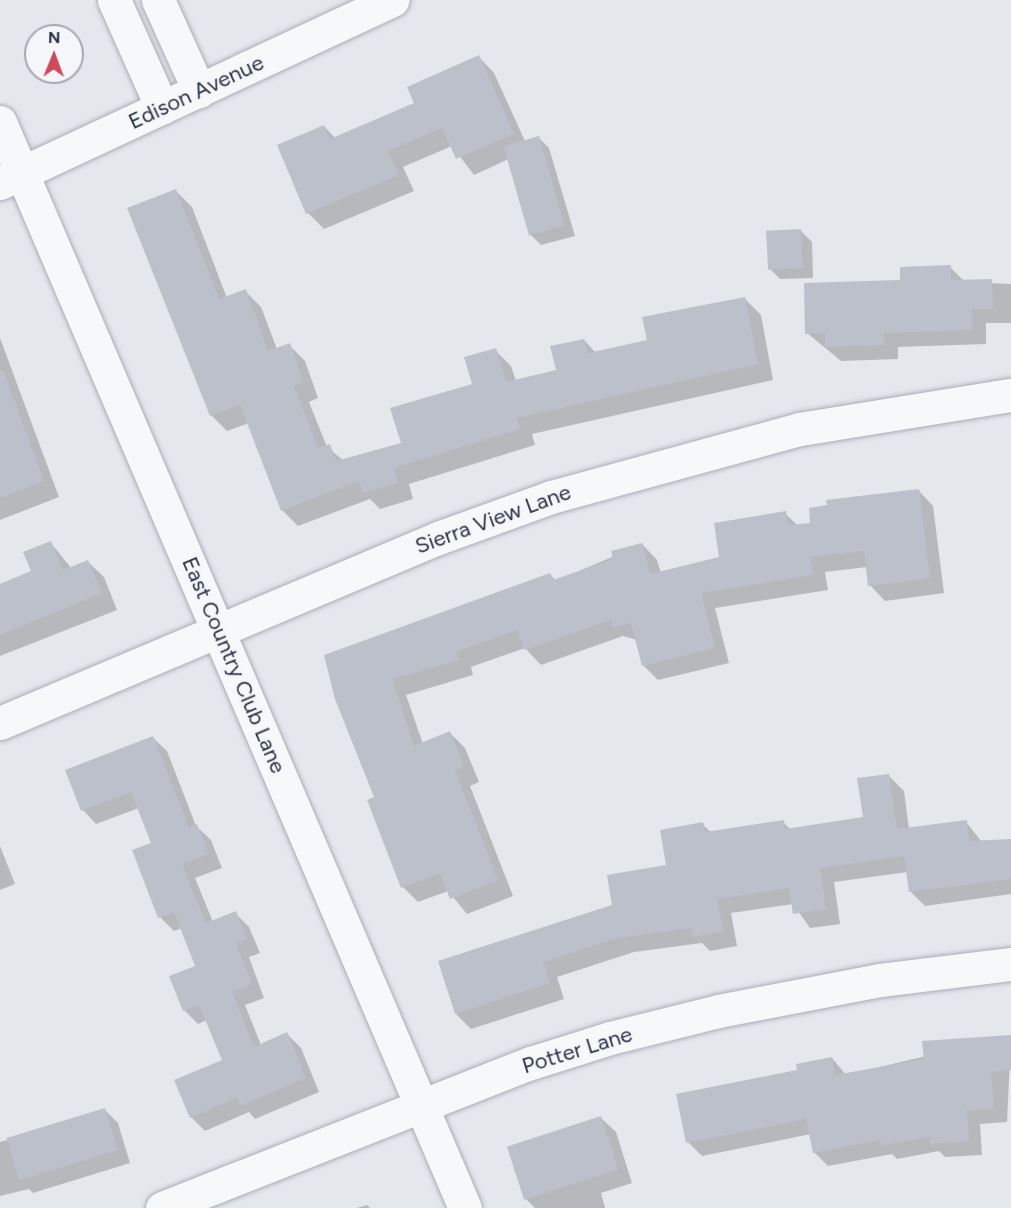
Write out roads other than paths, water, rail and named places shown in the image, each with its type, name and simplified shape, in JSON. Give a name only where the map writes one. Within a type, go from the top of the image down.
[{"type":"street","points":[[114,0],[162,108]]},
{"type":"street","points":[[158,0],[199,91]]},
{"type":"street","name":"Edison Avenue","points":[[12,178],[199,91],[358,7],[392,0]]},
{"type":"street","name":"East Country Club Lane","points":[[0,122],[12,178],[219,630],[465,1208]]},
{"type":"street","name":"Sierra View Lane","points":[[0,723],[438,538],[665,462],[800,429],[1011,395]]},
{"type":"street","name":"Potter Lane","points":[[162,1208],[423,1105],[576,1049],[718,1011],[880,980],[1011,964]]}]
